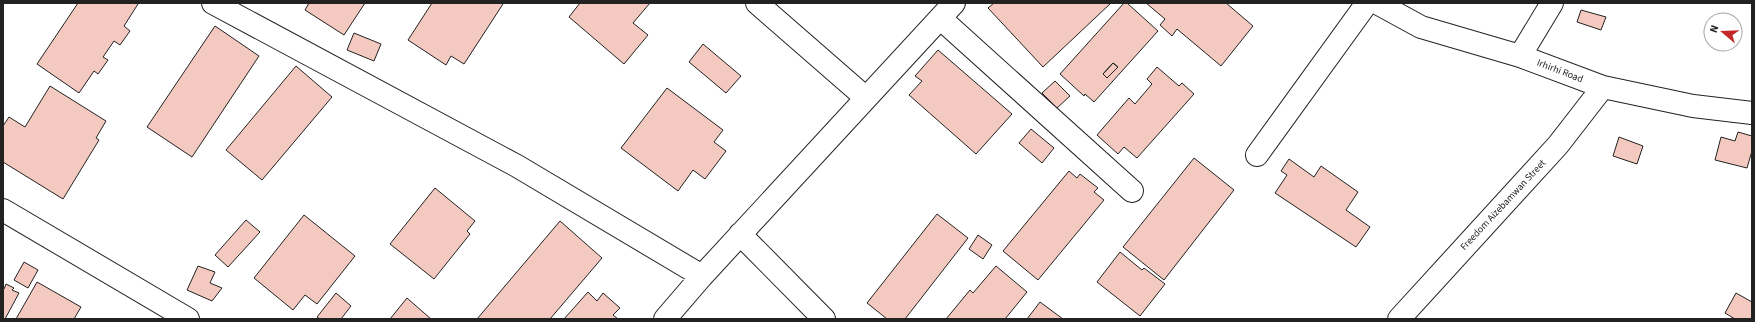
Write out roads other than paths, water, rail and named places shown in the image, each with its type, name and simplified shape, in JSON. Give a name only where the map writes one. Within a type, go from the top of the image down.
[{"type":"street","points":[[213,3],[517,166],[702,276]]},
{"type":"street","points":[[757,3],[866,98]]},
{"type":"street","points":[[1257,156],[1366,3]]},
{"type":"street","name":"Irhirhi Road","points":[[1377,3],[1421,27],[1520,56],[1603,87],[1693,106],[1752,113]]},
{"type":"street","points":[[1520,56],[1552,3]]},
{"type":"street","points":[[665,319],[740,234],[947,11],[1132,191]]},
{"type":"street","name":"Freedom Aizebamwan Street","points":[[1399,319],[1558,145],[1603,87]]},
{"type":"street","points":[[3,210],[188,319]]},
{"type":"street","points":[[740,234],[824,319]]}]
